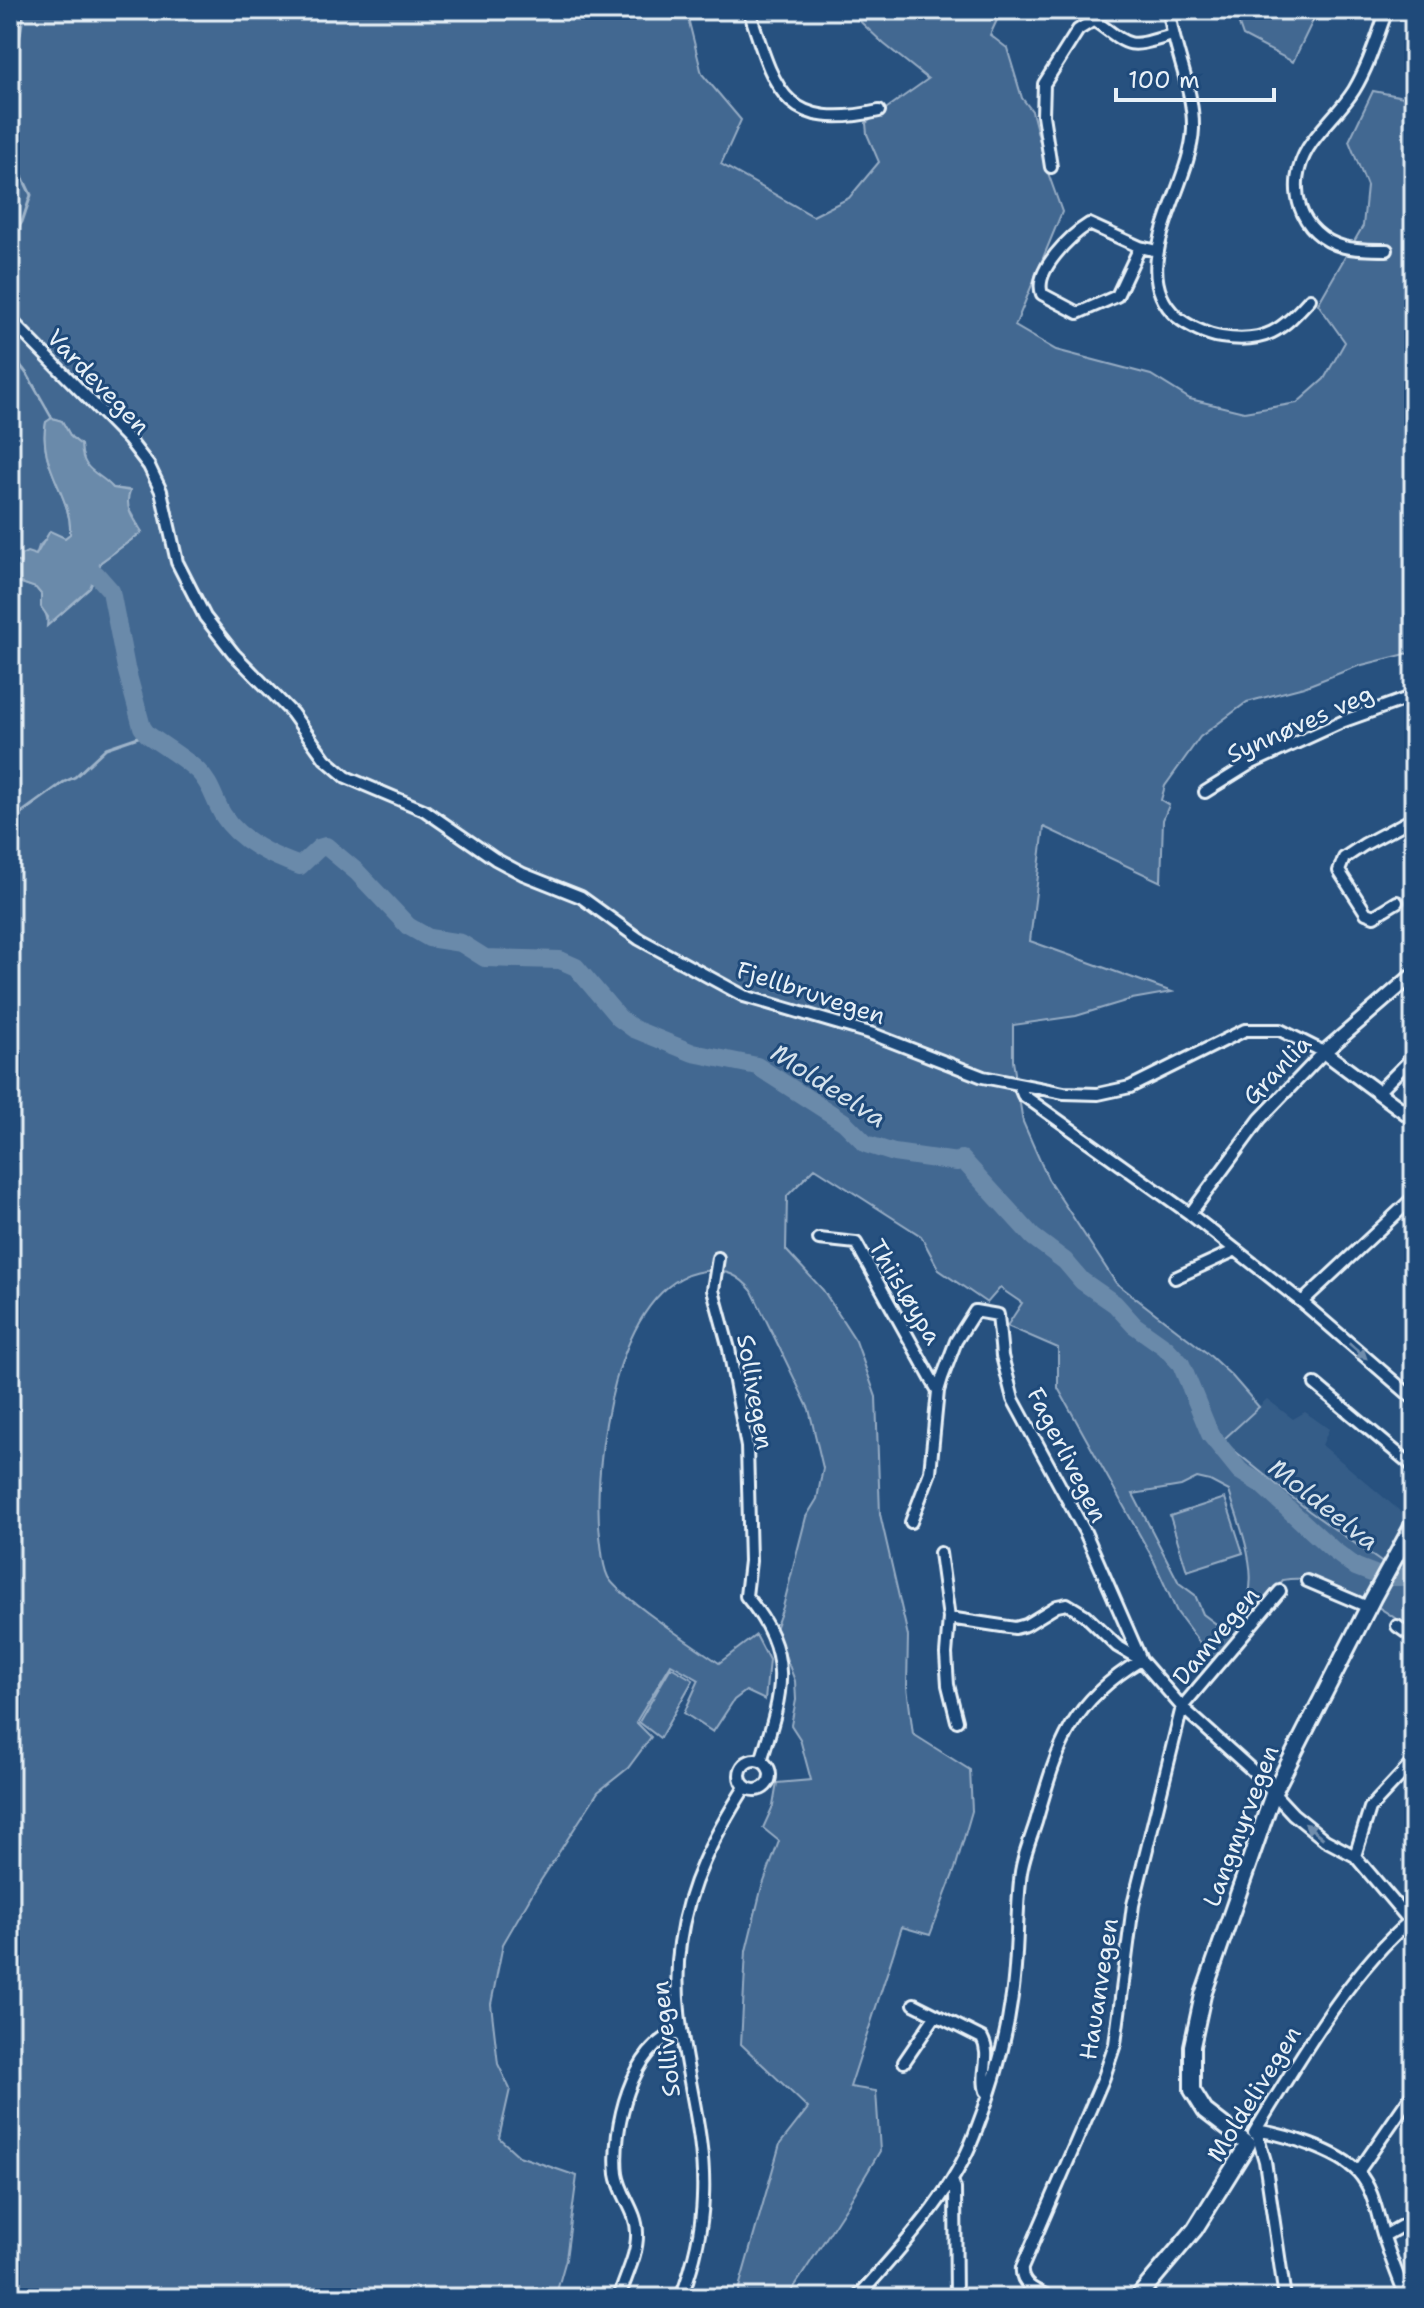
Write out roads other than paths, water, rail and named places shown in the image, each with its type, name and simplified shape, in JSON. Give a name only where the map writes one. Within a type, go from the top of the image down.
[{"type":"main road","name":"Langmyrvegen","points":[[1248,2144],[1219,2124],[1200,2105],[1192,2090],[1190,2061],[1194,2030],[1206,1985],[1273,1794],[1370,1602],[1414,1523]]},
{"type":"main road","name":"Moldelivegen","points":[[1137,2298],[1195,2229],[1248,2144]]},
{"type":"street","points":[[749,10],[774,80],[789,101],[820,117],[839,118],[879,111]]},
{"type":"street","points":[[1169,10],[1190,93],[1193,132],[1189,155],[1157,251],[1154,273],[1158,290],[1168,309],[1182,321],[1221,337],[1266,337],[1286,325],[1310,299]]},
{"type":"street","points":[[1387,10],[1369,60],[1353,91],[1309,147],[1295,185],[1297,201],[1305,220],[1317,232],[1343,246],[1387,250]]},
{"type":"street","points":[[1051,167],[1042,93],[1049,73],[1078,30],[1094,20],[1125,43],[1140,45],[1173,35]]},
{"type":"street","points":[[1140,247],[1117,296],[1078,313],[1042,294],[1041,282],[1050,261],[1075,232],[1089,224],[1140,247],[1157,251]]},
{"type":"street","name":"Vardevegen","points":[[10,319],[129,440],[149,466],[161,491],[177,562],[189,589],[234,654],[264,682]]},
{"type":"street","name":"Fjellbruvegen","points":[[264,682],[292,713],[325,759],[346,777],[424,810],[495,859],[523,874],[581,897],[639,939],[686,966],[744,996],[870,1033],[973,1073],[1019,1085],[1023,1095],[1190,1214],[1302,1302],[1414,1399]]},
{"type":"street","name":"Synnøves veg","points":[[1205,792],[1250,764],[1317,733],[1414,696]]},
{"type":"street","points":[[1397,902],[1374,916],[1366,913],[1339,871],[1344,858],[1414,818]]},
{"type":"street","name":"Granlia","points":[[1190,1214],[1260,1119],[1324,1052],[1414,974]]},
{"type":"street","points":[[1019,1085],[1086,1094],[1130,1087],[1245,1030],[1280,1030],[1324,1052],[1414,1119]]},
{"type":"street","points":[[1378,1092],[1414,1056]]},
{"type":"street","points":[[1302,1302],[1414,1197]]},
{"type":"street","name":"Thiisløypa","points":[[819,1239],[856,1243],[938,1391]]},
{"type":"street","points":[[1175,1278],[1236,1250]]},
{"type":"street","name":"Sollivegen","points":[[718,1258],[713,1290],[729,1349],[747,1447],[750,1561],[746,1596],[762,1614],[777,1644],[780,1661],[776,1714],[761,1761]]},
{"type":"street","name":"Fagerlivegen","points":[[911,1522],[930,1472],[938,1391],[956,1341],[975,1311],[992,1312],[998,1315],[1002,1356],[1013,1399],[1085,1532],[1141,1660],[1182,1707],[1252,1770],[1318,1836],[1355,1856],[1412,1922]]},
{"type":"street","points":[[1315,1384],[1414,1467]]},
{"type":"street","points":[[940,1553],[949,1618],[946,1654],[948,1685],[957,1721]]},
{"type":"street","points":[[1307,1581],[1370,1602]]},
{"type":"street","name":"Damvegen","points":[[1182,1707],[1280,1591]]},
{"type":"street","points":[[857,2298],[911,2237],[952,2180],[974,2138],[1005,2037],[1015,1970],[1020,1877],[1049,1777],[1064,1736],[1090,1698],[1122,1671],[1141,1660],[1117,1646],[1085,1615],[1067,1604],[1015,1628],[949,1618]]},
{"type":"street","points":[[1397,1626],[1414,1638]]},
{"type":"street","name":"Hauanvegen","points":[[1052,2298],[1027,2285],[1021,2276],[1022,2268],[1104,2077],[1115,2044],[1133,1905],[1182,1707]]},
{"type":"street","name":"Sollivegen","points":[[753,1760],[761,1761],[770,1772],[766,1785],[754,1790],[745,1787],[740,1776],[742,1767],[753,1760]]},
{"type":"street","points":[[1355,1856],[1370,1808],[1414,1761]]},
{"type":"street","name":"Sollivegen","points":[[681,2298],[698,2238],[703,2196],[699,2145],[680,2032],[679,1960],[687,1906],[702,1863],[745,1787]]},
{"type":"street","name":"Moldelivegen","points":[[1248,2144],[1287,2077],[1352,1987],[1384,1945],[1412,1922]]},
{"type":"street","points":[[914,2004],[982,2038],[987,2052],[984,2082],[988,2093]]},
{"type":"street","points":[[904,2062],[936,2015]]},
{"type":"street","points":[[619,2298],[637,2237],[634,2217],[617,2174],[624,2102],[630,2083],[644,2060],[667,2035],[680,2032]]},
{"type":"street","points":[[1358,2172],[1414,2091]]},
{"type":"street","points":[[1285,2298],[1265,2161],[1256,2130],[1305,2142],[1358,2172],[1374,2203],[1404,2292],[1409,2298]]},
{"type":"street","points":[[952,2180],[955,2189],[956,2298]]},
{"type":"street","points":[[1384,2236],[1414,2219]]},
{"type":"waterway","points":[[10,240],[22,222],[31,195],[18,168],[19,117],[13,78],[24,10]]},
{"type":"waterway","points":[[10,352],[27,374],[52,418]]},
{"type":"waterway","name":"Moldeelva","points":[[96,574],[111,591],[126,668],[142,727],[202,776],[223,815],[247,840],[300,866],[319,848],[326,846],[357,872],[408,926],[429,938],[461,943],[485,958],[560,960],[576,967],[619,1018],[634,1029],[693,1053],[757,1066],[844,1122],[866,1144],[894,1153],[957,1162],[962,1159],[1033,1237],[1065,1261],[1082,1281],[1115,1304],[1134,1325],[1165,1347],[1181,1364],[1210,1434],[1240,1471],[1261,1484],[1356,1567],[1382,1577],[1414,1577]]},
{"type":"waterway","points":[[10,821],[75,777],[106,748],[147,734]]}]
